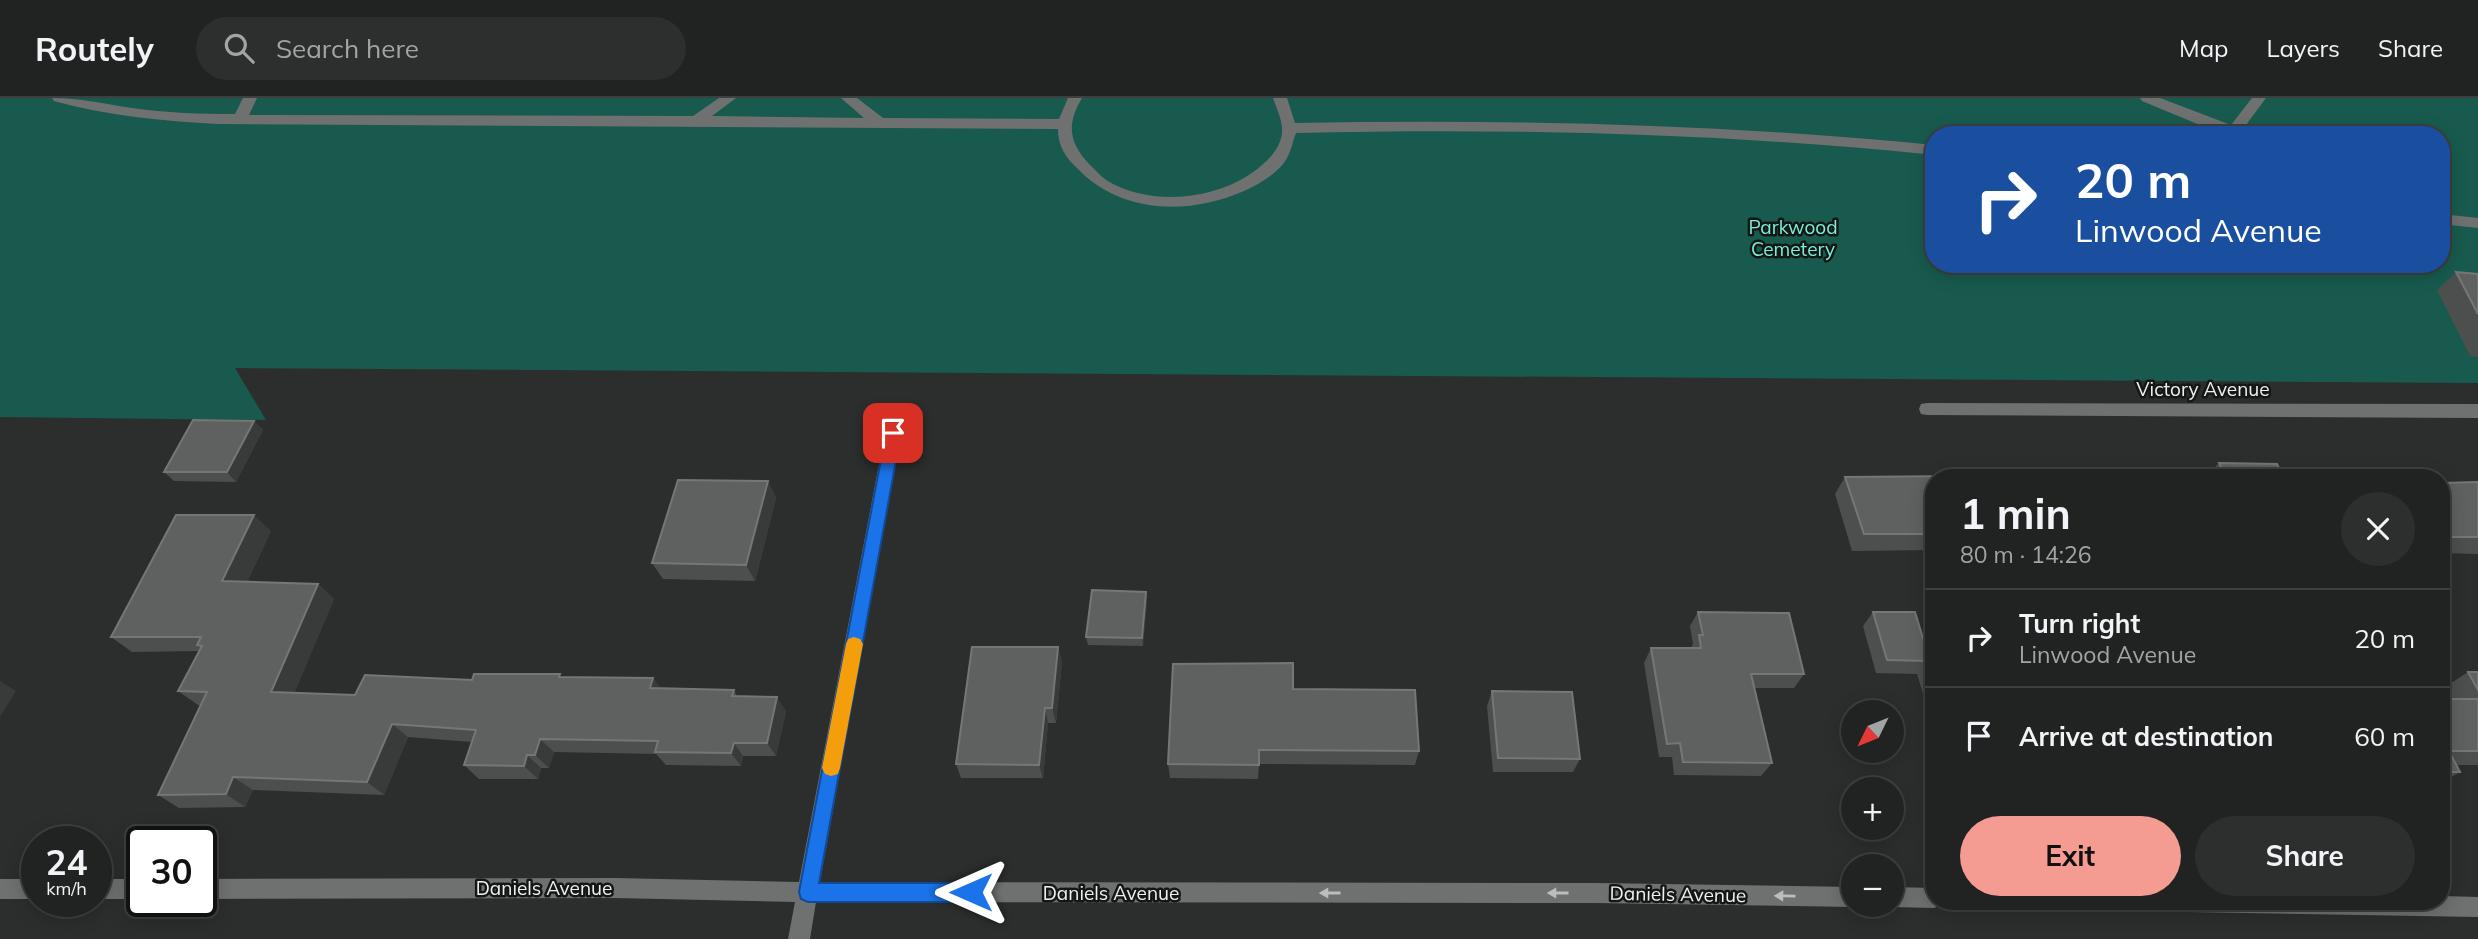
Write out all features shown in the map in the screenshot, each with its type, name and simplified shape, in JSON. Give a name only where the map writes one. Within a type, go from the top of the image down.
[{"type":"street","points":[[59,98],[91,108],[194,117],[1064,124]]},
{"type":"street","points":[[240,118],[250,98]]},
{"type":"street","points":[[698,119],[729,98]]},
{"type":"street","points":[[848,98],[880,123]]},
{"type":"street","points":[[1075,98],[1069,106],[1064,124],[1067,147],[1081,169],[1104,187],[1135,199],[1171,203],[1208,200],[1249,184],[1267,172],[1283,151],[1290,128],[1286,107],[1280,98]]},
{"type":"street","points":[[2147,98],[2218,126]]},
{"type":"street","points":[[2241,126],[2259,98]]},
{"type":"street","points":[[1290,128],[1511,127],[1647,130],[1847,140],[1925,149]]},
{"type":"street","points":[[2450,219],[2478,223]]},
{"type":"street","name":"Victory Avenue","points":[[1927,409],[2478,411]]},
{"type":"street","points":[[799,939],[893,433]]},
{"type":"street","name":"Daniels Avenue","points":[[217,888],[1596,893],[1841,897]]},
{"type":"street","points":[[0,889],[21,889]]},
{"type":"street","points":[[1904,898],[1925,898]]},
{"type":"street","points":[[2450,907],[2478,907]]},
{"type":"green space","name":"Parkwood Cemetery","points":[[0,98],[2478,98],[2478,383],[235,368],[266,420],[0,417]]},
{"type":"building","points":[[2456,272],[2478,274],[2478,314]]},
{"type":"building","points":[[193,420],[254,421],[227,472],[164,472]]},
{"type":"building","points":[[2219,463],[2277,464],[2279,469],[2222,469]]},
{"type":"building","points":[[1925,476],[1925,534],[1864,534],[1845,477]]},
{"type":"building","points":[[678,480],[768,481],[746,565],[652,563]]},
{"type":"building","points":[[2478,482],[2478,537],[2450,537],[2450,483]]},
{"type":"building","points":[[176,515],[254,515],[222,581],[318,584],[271,692],[355,695],[365,675],[472,680],[474,674],[653,678],[650,688],[734,690],[732,696],[777,697],[767,743],[734,743],[731,753],[655,752],[658,741],[540,739],[535,755],[527,755],[524,766],[464,765],[476,730],[392,724],[367,782],[233,777],[226,794],[158,795],[207,692],[178,691],[202,646],[197,645],[201,637],[111,637]]},
{"type":"building","points":[[1092,590],[1146,592],[1142,638],[1086,637]]},
{"type":"building","points":[[1698,612],[1789,613],[1804,674],[1751,674],[1772,763],[1683,762],[1680,743],[1667,744],[1651,648],[1701,648],[1699,635],[1703,635]]},
{"type":"building","points":[[1873,612],[1915,612],[1925,645],[1925,661],[1887,660]]},
{"type":"building","points":[[972,647],[1058,647],[1052,708],[1045,708],[1039,765],[956,764]]},
{"type":"building","points":[[1293,663],[1293,689],[1415,690],[1419,751],[1259,750],[1259,765],[1168,764],[1173,664]]},
{"type":"building","points":[[2468,672],[2478,672],[2478,690]]},
{"type":"building","points":[[1492,691],[1572,692],[1580,759],[1498,758]]},
{"type":"building","points":[[2450,699],[2478,699],[2478,751],[2450,751]]},
{"type":"building","points":[[2450,753],[2460,772],[2450,772]]},
{"type":"slow traffic","points":[[831,768],[854,644]]},
{"type":"route","points":[[893,433],[808,892],[971,892]]}]
